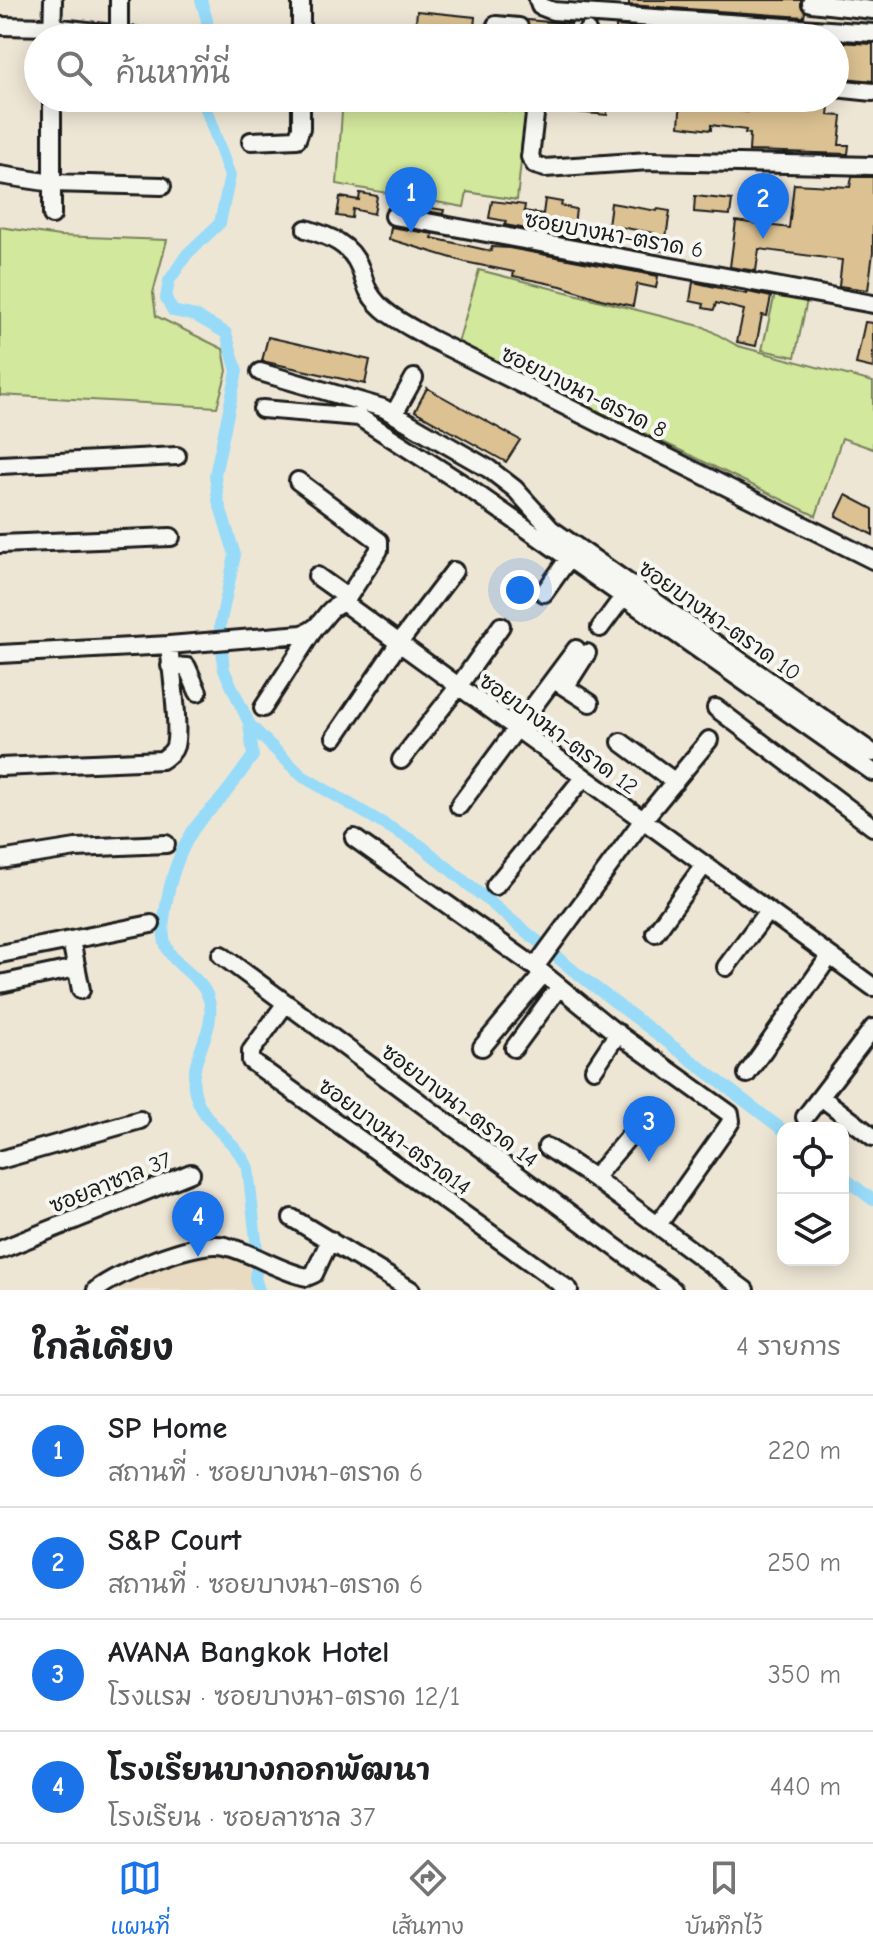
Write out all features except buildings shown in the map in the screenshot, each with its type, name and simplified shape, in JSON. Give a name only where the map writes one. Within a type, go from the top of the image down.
[{"type":"street","points":[[52,24],[53,0]]},
{"type":"street","points":[[119,0],[119,24]]},
{"type":"street","points":[[301,0],[301,24]]},
{"type":"street","points":[[538,0],[540,6],[553,11],[749,24]]},
{"type":"street","points":[[809,24],[811,2],[873,10]]},
{"type":"street","points":[[0,26],[24,29]]},
{"type":"street","points":[[849,31],[873,33]]},
{"type":"street","points":[[849,89],[873,92]]},
{"type":"street","points":[[52,112],[52,215]]},
{"type":"street","points":[[251,141],[297,139],[301,112]]},
{"type":"street","points":[[535,112],[530,157],[535,165],[545,168],[649,161],[873,166]]},
{"type":"street","points":[[0,175],[52,183],[162,186]]},
{"type":"street","name":"ซอยบางนา-ตราด 6","points":[[394,216],[873,304]]},
{"type":"street","name":"ซอยบางนา-ตราด 8","points":[[306,229],[345,246],[353,254],[368,291],[377,302],[420,333],[873,560]]},
{"type":"street","name":"ซอยบางนา-ตราด 10","points":[[260,372],[383,408],[489,469],[515,489],[551,529],[873,753]]},
{"type":"street","points":[[394,414],[414,378]]},
{"type":"street","points":[[262,409],[359,417],[463,484],[873,772]]},
{"type":"street","points":[[0,465],[177,456]]},
{"type":"street","points":[[263,708],[313,631],[335,606],[346,601],[379,550],[379,541],[298,481]]},
{"type":"street","points":[[0,544],[171,537]]},
{"type":"street","points":[[544,593],[569,558]]},
{"type":"street","points":[[335,737],[399,643],[454,571]]},
{"type":"street","name":"ซอยบางนา-ตราด 12","points":[[317,576],[458,687],[873,987]]},
{"type":"street","points":[[600,628],[623,597]]},
{"type":"street","points":[[401,760],[501,626]]},
{"type":"street","points":[[0,654],[169,645],[313,631]]},
{"type":"street","points":[[0,767],[162,760],[175,746],[169,645]]},
{"type":"street","points":[[459,806],[517,730],[560,683],[582,651]]},
{"type":"street","points":[[170,666],[187,667],[198,692]]},
{"type":"street","points":[[560,683],[590,703]]},
{"type":"street","points":[[716,708],[873,827]]},
{"type":"street","points":[[482,1047],[643,820],[709,740]]},
{"type":"street","points":[[621,742],[675,782]]},
{"type":"street","points":[[495,886],[583,778]]},
{"type":"street","points":[[354,838],[539,967],[559,987],[618,1033],[725,1109],[731,1118],[658,1225]]},
{"type":"street","points":[[0,860],[76,848],[166,844]]},
{"type":"street","points":[[655,933],[704,865]]},
{"type":"street","points":[[726,967],[767,912]]},
{"type":"street","points":[[0,954],[151,924]]},
{"type":"street","points":[[71,940],[81,990]]},
{"type":"street","name":"ซอยบางนา-ตราด 14","points":[[221,955],[673,1290]]},
{"type":"street","points":[[747,1074],[829,957]]},
{"type":"street","points":[[0,984],[76,968]]},
{"type":"street","points":[[514,1048],[559,987]]},
{"type":"street","name":"ซอยบางนา-ตราด14","points":[[286,1003],[251,1051],[251,1061],[569,1290]]},
{"type":"street","points":[[805,1117],[868,1047],[873,1028]]},
{"type":"street","points":[[594,1069],[618,1033]]},
{"type":"street","points":[[821,1097],[873,1137]]},
{"type":"street","points":[[0,1160],[140,1120]]},
{"type":"street","points":[[594,1178],[637,1127]]},
{"type":"street","points":[[547,1147],[745,1290]]},
{"type":"street","name":"ซอยลาซาล 37","points":[[0,1250],[191,1173]]},
{"type":"street","points":[[292,1218],[411,1290]]},
{"type":"street","points":[[96,1290],[128,1272],[207,1245],[224,1246],[273,1267],[310,1277],[330,1240]]},
{"type":"shaded area","points":[[222,1236],[243,1242],[254,1290],[83,1290],[111,1272],[190,1241]]},
{"type":"green space","points":[[342,112],[526,113],[517,200],[467,192],[464,207],[337,184]]},
{"type":"green space","points":[[0,227],[59,236],[167,240],[153,293],[156,316],[223,349],[227,371],[217,407],[0,395]]},
{"type":"green space","points":[[479,270],[704,327],[738,346],[873,382],[873,449],[842,438],[816,516],[458,343]]},
{"type":"green space","points":[[775,294],[807,300],[795,357],[762,350]]},
{"type":"waterway","points":[[201,0],[207,24]]},
{"type":"waterway","points":[[207,112],[230,176],[220,223],[187,254],[169,281],[166,298],[173,311],[196,316],[226,333],[237,371],[215,475],[218,500],[235,555],[220,625],[224,670],[249,723],[253,756],[187,841],[170,887],[164,934],[165,943],[174,959],[200,984],[209,1000],[209,1022],[196,1065],[194,1088],[203,1111],[248,1168],[258,1259],[255,1278],[259,1290]]},
{"type":"waterway","points":[[249,724],[302,776],[420,845],[574,971],[777,1125]]},
{"type":"waterway","points":[[849,1182],[873,1200]]},
{"type":"place","name":"SP Home","points":[[411,233]]},
{"type":"place","name":"S&P Court","points":[[763,239]]},
{"type":"place","name":"AVANA Bangkok Hotel","points":[[649,1162]]},
{"type":"place","name":"โรงเรียนบางกอกพัฒนา","points":[[198,1257]]}]
